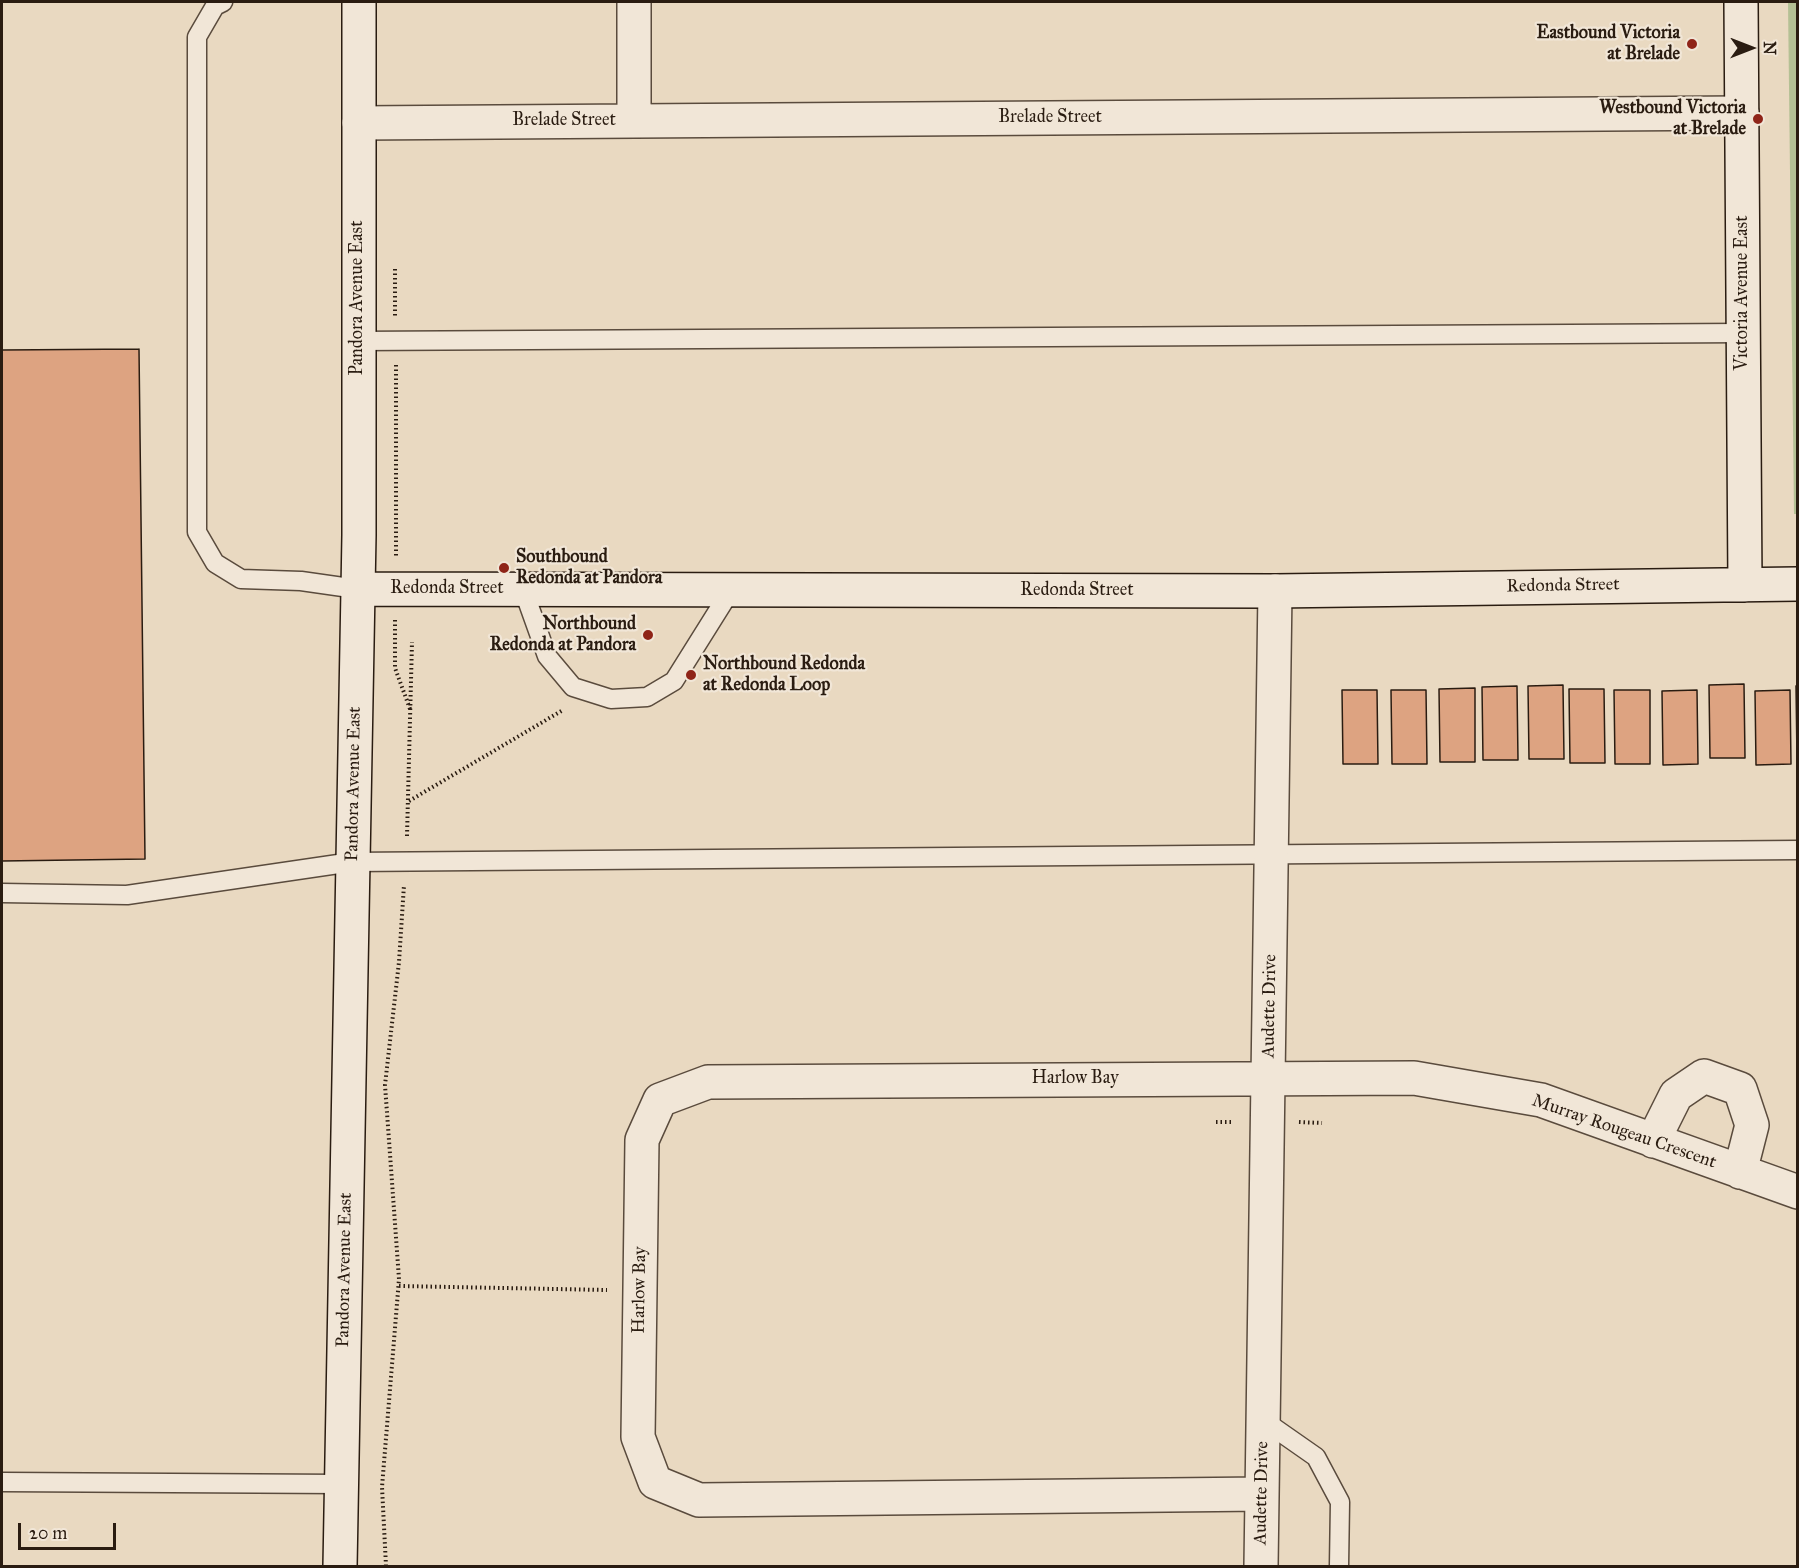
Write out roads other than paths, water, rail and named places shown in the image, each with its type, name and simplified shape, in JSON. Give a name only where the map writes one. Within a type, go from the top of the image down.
[{"type":"street","name":"Pandora Avenue East","points":[[340,1566],[357,589],[359,2]]},
{"type":"street","points":[[634,2],[634,121]]},
{"type":"street","name":"Victoria Avenue East","points":[[1741,2],[1745,585]]},
{"type":"street","name":"Brelade Street","points":[[359,123],[1742,113]]},
{"type":"street","name":"Redonda Street","points":[[357,589],[1275,591],[1797,584]]},
{"type":"street","name":"Audette Drive","points":[[1261,1566],[1275,591]]},
{"type":"street","points":[[1653,1141],[1676,1095],[1704,1076],[1740,1089],[1752,1125],[1740,1172]]},
{"type":"street","name":"Murray Rougeau Crescent","points":[[1268,1078],[1414,1078],[1541,1100],[1797,1192]]},
{"type":"street","name":"Harlow Bay","points":[[1262,1494],[699,1500],[655,1482],[638,1437],[642,1140],[660,1100],[708,1082],[1268,1078]]},
{"type":"lane","points":[[223,2],[214,6],[197,37],[197,532],[214,563],[241,579],[301,581],[357,589]]},
{"type":"lane","points":[[358,341],[1743,333]]},
{"type":"lane","points":[[523,589],[547,656],[573,687],[610,699],[647,697],[674,681],[731,590]]},
{"type":"lane","points":[[2,893],[127,895],[352,861],[1797,850]]},
{"type":"lane","name":"Audette Drive","points":[[1263,1420],[1316,1457],[1340,1502],[1339,1566]]},
{"type":"lane","points":[[2,1482],[341,1484]]},
{"type":"place","name":"Eastbound Victoria at Brelade","points":[[1692,44]]},
{"type":"place","name":"Westbound Victoria at Brelade","points":[[1758,119]]},
{"type":"place","name":"Southbound Redonda at Pandora","points":[[504,568]]},
{"type":"place","name":"Northbound Redonda at Pandora","points":[[648,635]]},
{"type":"place","name":"Northbound Redonda at Redonda Loop","points":[[691,675]]}]
